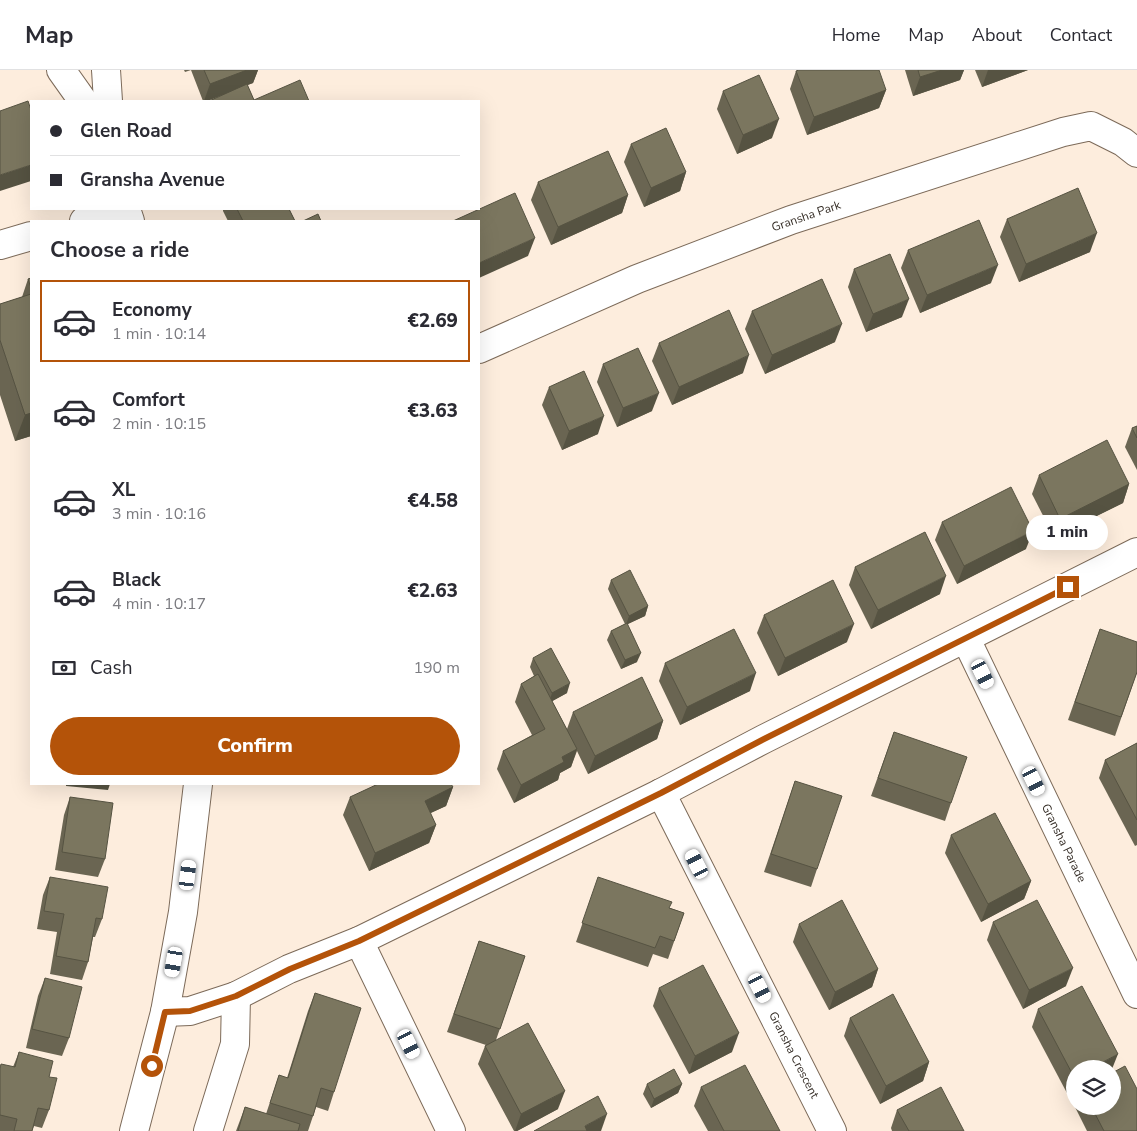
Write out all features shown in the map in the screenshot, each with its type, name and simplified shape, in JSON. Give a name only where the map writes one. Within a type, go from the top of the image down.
[{"type":"street","points":[[61,70],[82,100]]},
{"type":"street","points":[[106,70],[108,100]]},
{"type":"street","name":"Gransha Park","points":[[480,349],[637,279],[791,220],[1062,132],[1091,126],[1123,142],[1137,153]]},
{"type":"street","points":[[89,220],[127,213]]},
{"type":"street","points":[[0,245],[30,236]]},
{"type":"street","points":[[165,1012],[190,1011],[236,996],[290,969],[359,941],[661,793],[764,739],[1137,552]]},
{"type":"street","name":"Gransha Parade","points":[[966,639],[1137,994]]},
{"type":"street","points":[[134,1131],[165,1012],[183,912],[198,785]]},
{"type":"street","name":"Gransha Crescent","points":[[661,793],[832,1131]]},
{"type":"street","points":[[359,941],[452,1131]]},
{"type":"street","points":[[208,1131],[236,1044],[236,996]]},
{"type":"building","points":[[204,70],[247,70],[210,84]]},
{"type":"building","points":[[879,70],[886,90],[814,117],[796,71]]},
{"type":"building","points":[[918,70],[942,70],[920,77]]},
{"type":"building","points":[[759,75],[779,119],[743,135],[723,91]]},
{"type":"building","points":[[300,80],[309,100],[254,100]]},
{"type":"building","points":[[247,84],[254,100],[211,100]]},
{"type":"building","points":[[28,101],[30,107],[30,165],[0,175],[0,111]]},
{"type":"building","points":[[666,128],[686,172],[651,188],[631,144]]},
{"type":"building","points":[[608,151],[628,195],[558,227],[538,182]]},
{"type":"building","points":[[1078,188],[1097,233],[1026,264],[1007,219]]},
{"type":"building","points":[[515,193],[535,238],[480,263],[480,220],[455,220]]},
{"type":"building","points":[[238,210],[290,210],[294,220],[242,220]]},
{"type":"building","points":[[318,214],[321,220],[305,220]]},
{"type":"building","points":[[979,220],[998,265],[927,295],[908,250]]},
{"type":"building","points":[[890,254],[909,299],[873,314],[854,269]]},
{"type":"building","points":[[822,279],[842,324],[772,355],[752,311]]},
{"type":"building","points":[[30,294],[30,413],[25,415],[0,340],[0,304]]},
{"type":"building","points":[[729,310],[749,355],[679,387],[659,343]]},
{"type":"building","points":[[638,348],[659,393],[623,408],[603,364]]},
{"type":"building","points":[[584,371],[604,416],[569,431],[549,387]]},
{"type":"building","points":[[1137,426],[1137,438],[1132,428]]},
{"type":"building","points":[[1107,440],[1129,484],[1060,519],[1039,475]]},
{"type":"building","points":[[1011,487],[1033,531],[964,566],[942,522]]},
{"type":"building","points":[[925,532],[946,576],[878,610],[855,567]]},
{"type":"building","points":[[630,570],[648,606],[629,616],[611,580]]},
{"type":"building","points":[[833,580],[854,624],[785,658],[764,615]]},
{"type":"building","points":[[627,623],[641,653],[625,660],[611,631]]},
{"type":"building","points":[[734,629],[756,673],[687,707],[665,663]]},
{"type":"building","points":[[1100,629],[1137,642],[1137,672],[1121,717],[1075,702]]},
{"type":"building","points":[[551,648],[570,683],[552,693],[533,658]]},
{"type":"building","points":[[538,674],[577,749],[562,757],[564,762],[521,785],[503,751],[545,729],[521,684]]},
{"type":"building","points":[[642,677],[663,721],[595,756],[573,712]]},
{"type":"building","points":[[894,732],[967,757],[951,803],[878,778]]},
{"type":"building","points":[[1137,743],[1137,820],[1105,760]]},
{"type":"building","points":[[795,781],[842,796],[817,869],[771,854]]},
{"type":"building","points":[[376,785],[452,785],[453,787],[425,801],[436,825],[375,853],[350,797]]},
{"type":"building","points":[[70,797],[113,803],[105,859],[62,852]]},
{"type":"building","points":[[995,813],[1031,881],[988,904],[951,835]]},
{"type":"building","points":[[50,877],[108,887],[102,919],[96,918],[88,962],[56,956],[64,914],[44,911]]},
{"type":"building","points":[[598,877],[672,902],[669,908],[684,913],[674,941],[660,936],[655,948],[582,923]]},
{"type":"building","points":[[842,900],[878,969],[835,992],[799,924]]},
{"type":"building","points":[[1037,900],[1073,968],[1029,990],[993,922]]},
{"type":"building","points":[[479,941],[525,956],[500,1029],[454,1014]]},
{"type":"building","points":[[703,965],[739,1033],[695,1056],[659,988]]},
{"type":"building","points":[[45,978],[82,987],[69,1038],[32,1029]]},
{"type":"building","points":[[1082,986],[1118,1054],[1107,1060],[1066,1060],[1066,1062],[1038,1009]]},
{"type":"building","points":[[315,993],[361,1008],[334,1092],[321,1088],[313,1116],[270,1103],[279,1075],[288,1078]]},
{"type":"building","points":[[893,994],[929,1062],[886,1086],[850,1018]]},
{"type":"building","points":[[528,1023],[565,1091],[521,1114],[485,1046]]},
{"type":"building","points":[[19,1052],[53,1061],[49,1077],[57,1078],[49,1110],[38,1108],[32,1131],[14,1131],[17,1119],[0,1115],[1,1064],[15,1067]]},
{"type":"building","points":[[745,1065],[780,1131],[724,1131],[701,1087]]},
{"type":"building","points":[[1125,1066],[1137,1089],[1137,1131],[1104,1131],[1096,1115],[1121,1115],[1121,1068]]},
{"type":"building","points":[[674,1069],[682,1084],[654,1099],[647,1084]]},
{"type":"building","points":[[941,1087],[964,1131],[909,1131],[897,1110]]},
{"type":"building","points":[[598,1096],[607,1114],[585,1126],[587,1131],[534,1131]]},
{"type":"building","points":[[245,1107],[300,1124],[298,1131],[238,1131]]},
{"type":"route","points":[[152,1066],[165,1012],[190,1011],[236,996],[290,969],[359,941],[661,793],[764,739],[1068,587]]}]
